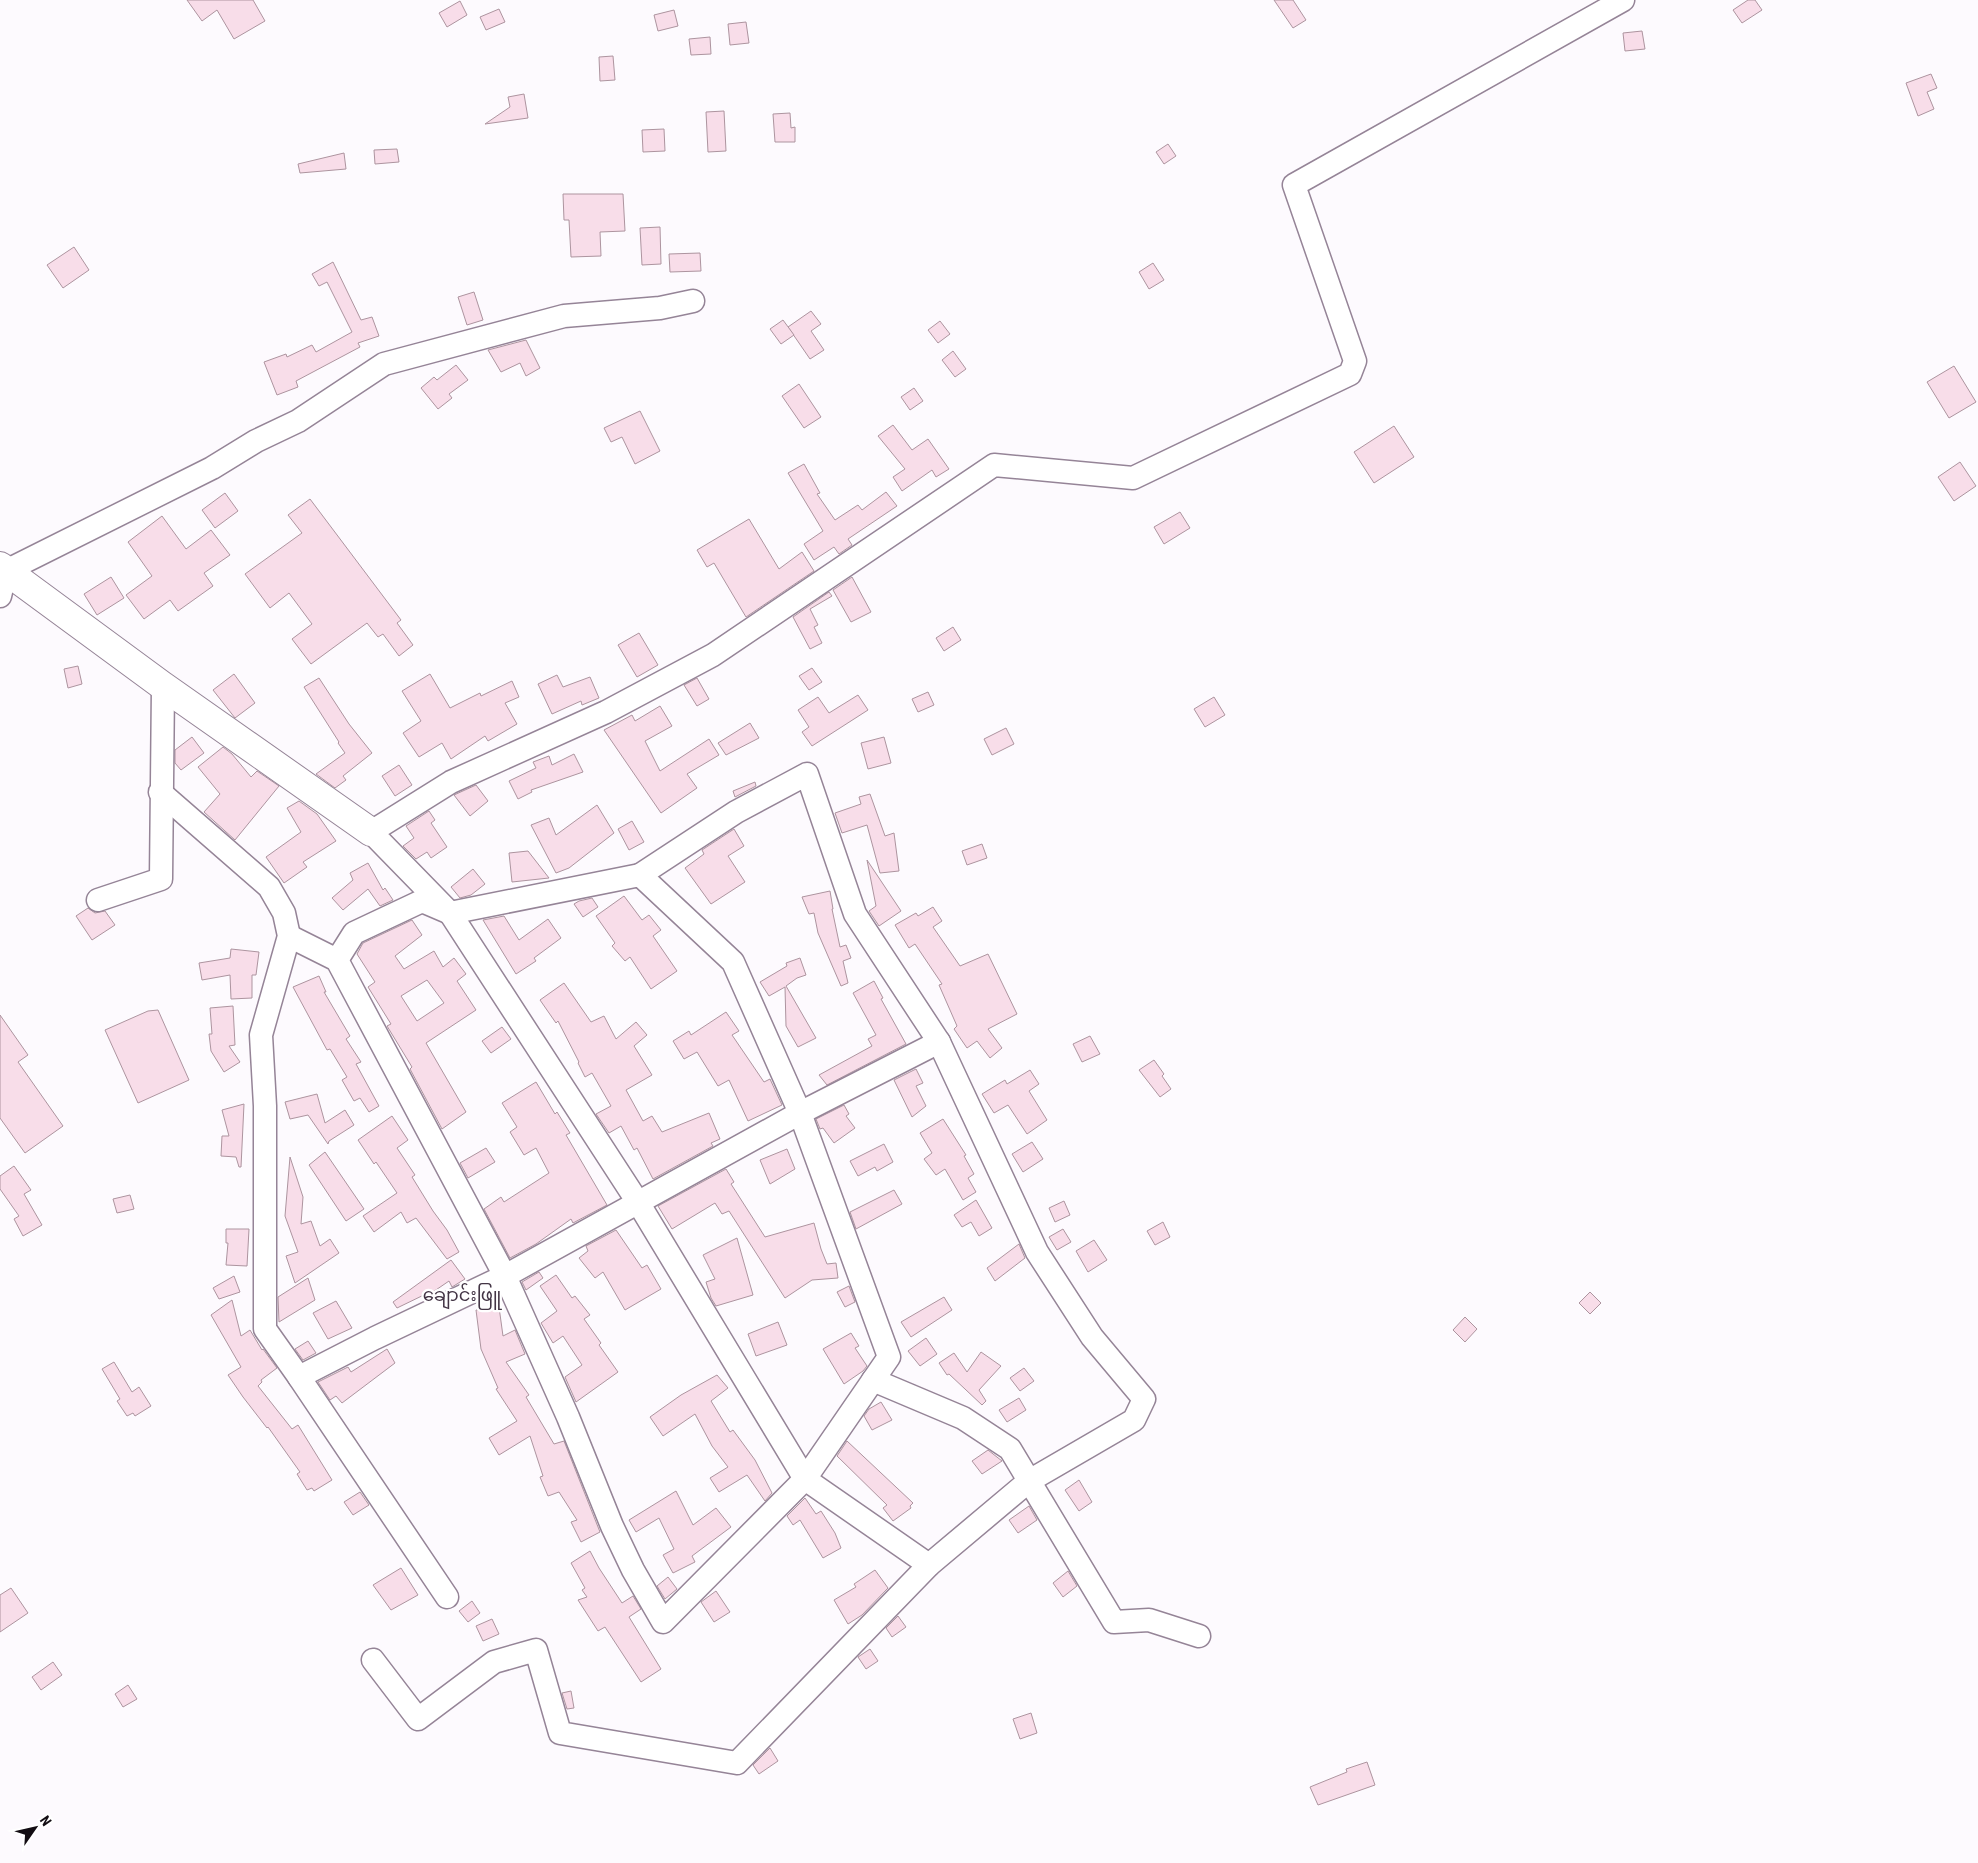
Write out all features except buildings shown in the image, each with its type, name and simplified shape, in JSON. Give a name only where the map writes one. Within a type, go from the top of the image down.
[{"type":"street","points":[[371,832],[451,782],[606,712],[713,655],[994,465],[1133,478],[1350,374],[1355,361],[1294,185],[1623,0]]},
{"type":"street","points":[[693,301],[660,308],[564,316],[384,364],[298,421],[256,441],[212,468],[2,578],[163,686],[371,832],[450,913],[639,1204],[805,1479],[929,1565]]},
{"type":"street","points":[[98,900],[160,879],[163,686]]},
{"type":"street","points":[[337,960],[354,933],[422,900],[450,913],[640,874],[736,812],[807,774],[855,914],[939,1042],[1037,1252],[1092,1337],[1144,1400],[1134,1420],[1029,1481],[929,1565],[737,1763],[560,1733],[536,1650],[494,1662],[418,1719],[373,1660]]},
{"type":"street","points":[[160,792],[269,887],[284,913],[290,936],[261,1035],[265,1106],[265,1329],[447,1598]]},
{"type":"street","points":[[290,936],[337,960],[505,1276],[568,1417],[612,1526],[633,1570],[663,1622],[805,1479],[889,1357],[800,1113],[733,962],[640,874]]},
{"type":"street","points":[[299,1377],[375,1338],[505,1276],[639,1204],[800,1113],[939,1042]]},
{"type":"street","points":[[873,1380],[963,1418],[1010,1448],[1114,1622],[1149,1620],[1199,1636]]},
{"type":"district","name":"ချောင်းဖြူ","points":[[462,1294]]}]
